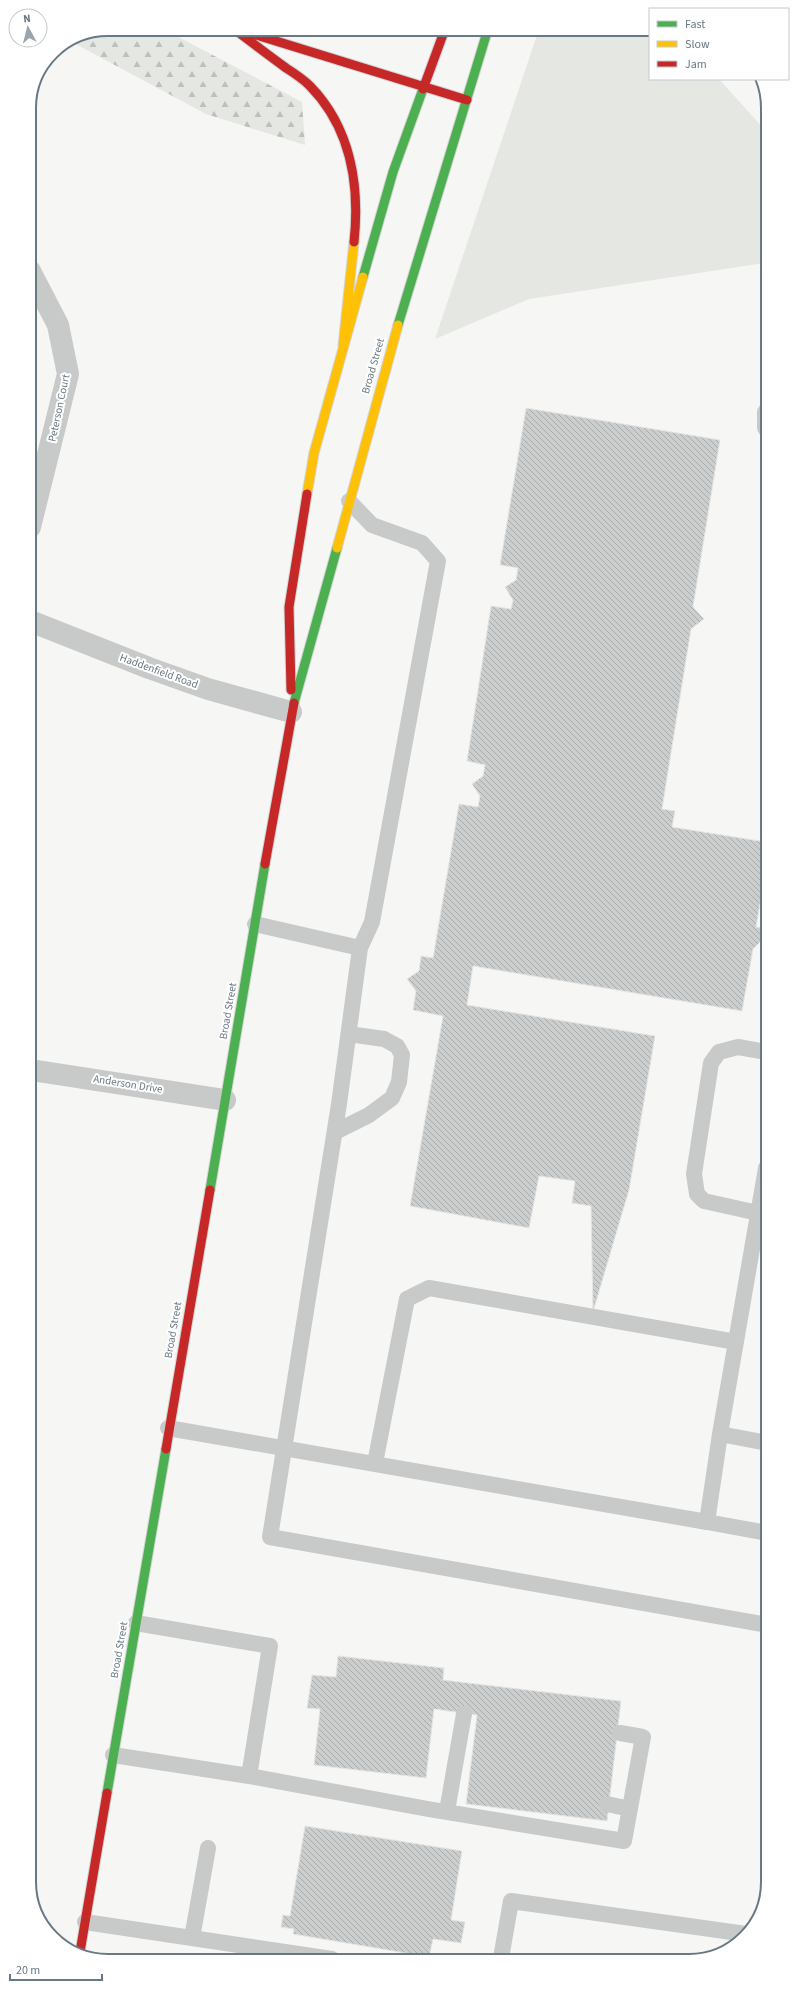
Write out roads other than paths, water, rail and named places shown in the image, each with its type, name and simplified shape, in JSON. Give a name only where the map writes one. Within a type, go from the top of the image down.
[{"type":"main road","points":[[243,36],[309,85],[326,104],[337,122],[349,150],[357,217],[343,346]]},
{"type":"main road","points":[[259,36],[467,100]]},
{"type":"main road","name":"Broad Street","points":[[291,712],[289,607],[314,453],[343,346],[394,172],[442,36]]},
{"type":"main road","name":"Broad Street","points":[[81,1949],[291,712],[321,610],[387,360],[486,36]]},
{"type":"street","name":"Peterson Court","points":[[36,283],[58,325],[68,374],[36,503]]},
{"type":"street","name":"Haddenfield Road","points":[[36,623],[156,671],[208,689],[291,712]]},
{"type":"street","name":"Anderson Drive","points":[[36,1071],[225,1100]]},
{"type":"lane","points":[[350,501],[372,525],[422,543],[438,561],[372,922],[360,948],[335,1132],[270,1537],[761,1623]]},
{"type":"lane","points":[[255,924],[360,948]]},
{"type":"lane","points":[[335,1132],[369,1114],[392,1098],[400,1082],[402,1055],[397,1046],[384,1039],[349,1034]]},
{"type":"lane","points":[[758,1213],[704,1201],[697,1194],[694,1174],[711,1063],[719,1052],[738,1047],[761,1051]]},
{"type":"lane","points":[[707,1522],[720,1434],[761,1196]]},
{"type":"lane","points":[[375,1463],[407,1299],[429,1288],[736,1342]]},
{"type":"lane","points":[[168,1428],[285,1447],[761,1533]]},
{"type":"lane","points":[[720,1434],[761,1442]]},
{"type":"lane","points":[[136,1622],[270,1646],[249,1776]]},
{"type":"lane","points":[[447,1811],[464,1714]]},
{"type":"lane","points":[[113,1755],[249,1776],[428,1809],[624,1841],[643,1737],[620,1733]]},
{"type":"lane","points":[[607,1804],[630,1809]]},
{"type":"lane","points":[[192,1938],[208,1848]]},
{"type":"lane","points":[[502,1954],[511,1901],[740,1933]]},
{"type":"lane","points":[[85,1922],[299,1954]]}]
